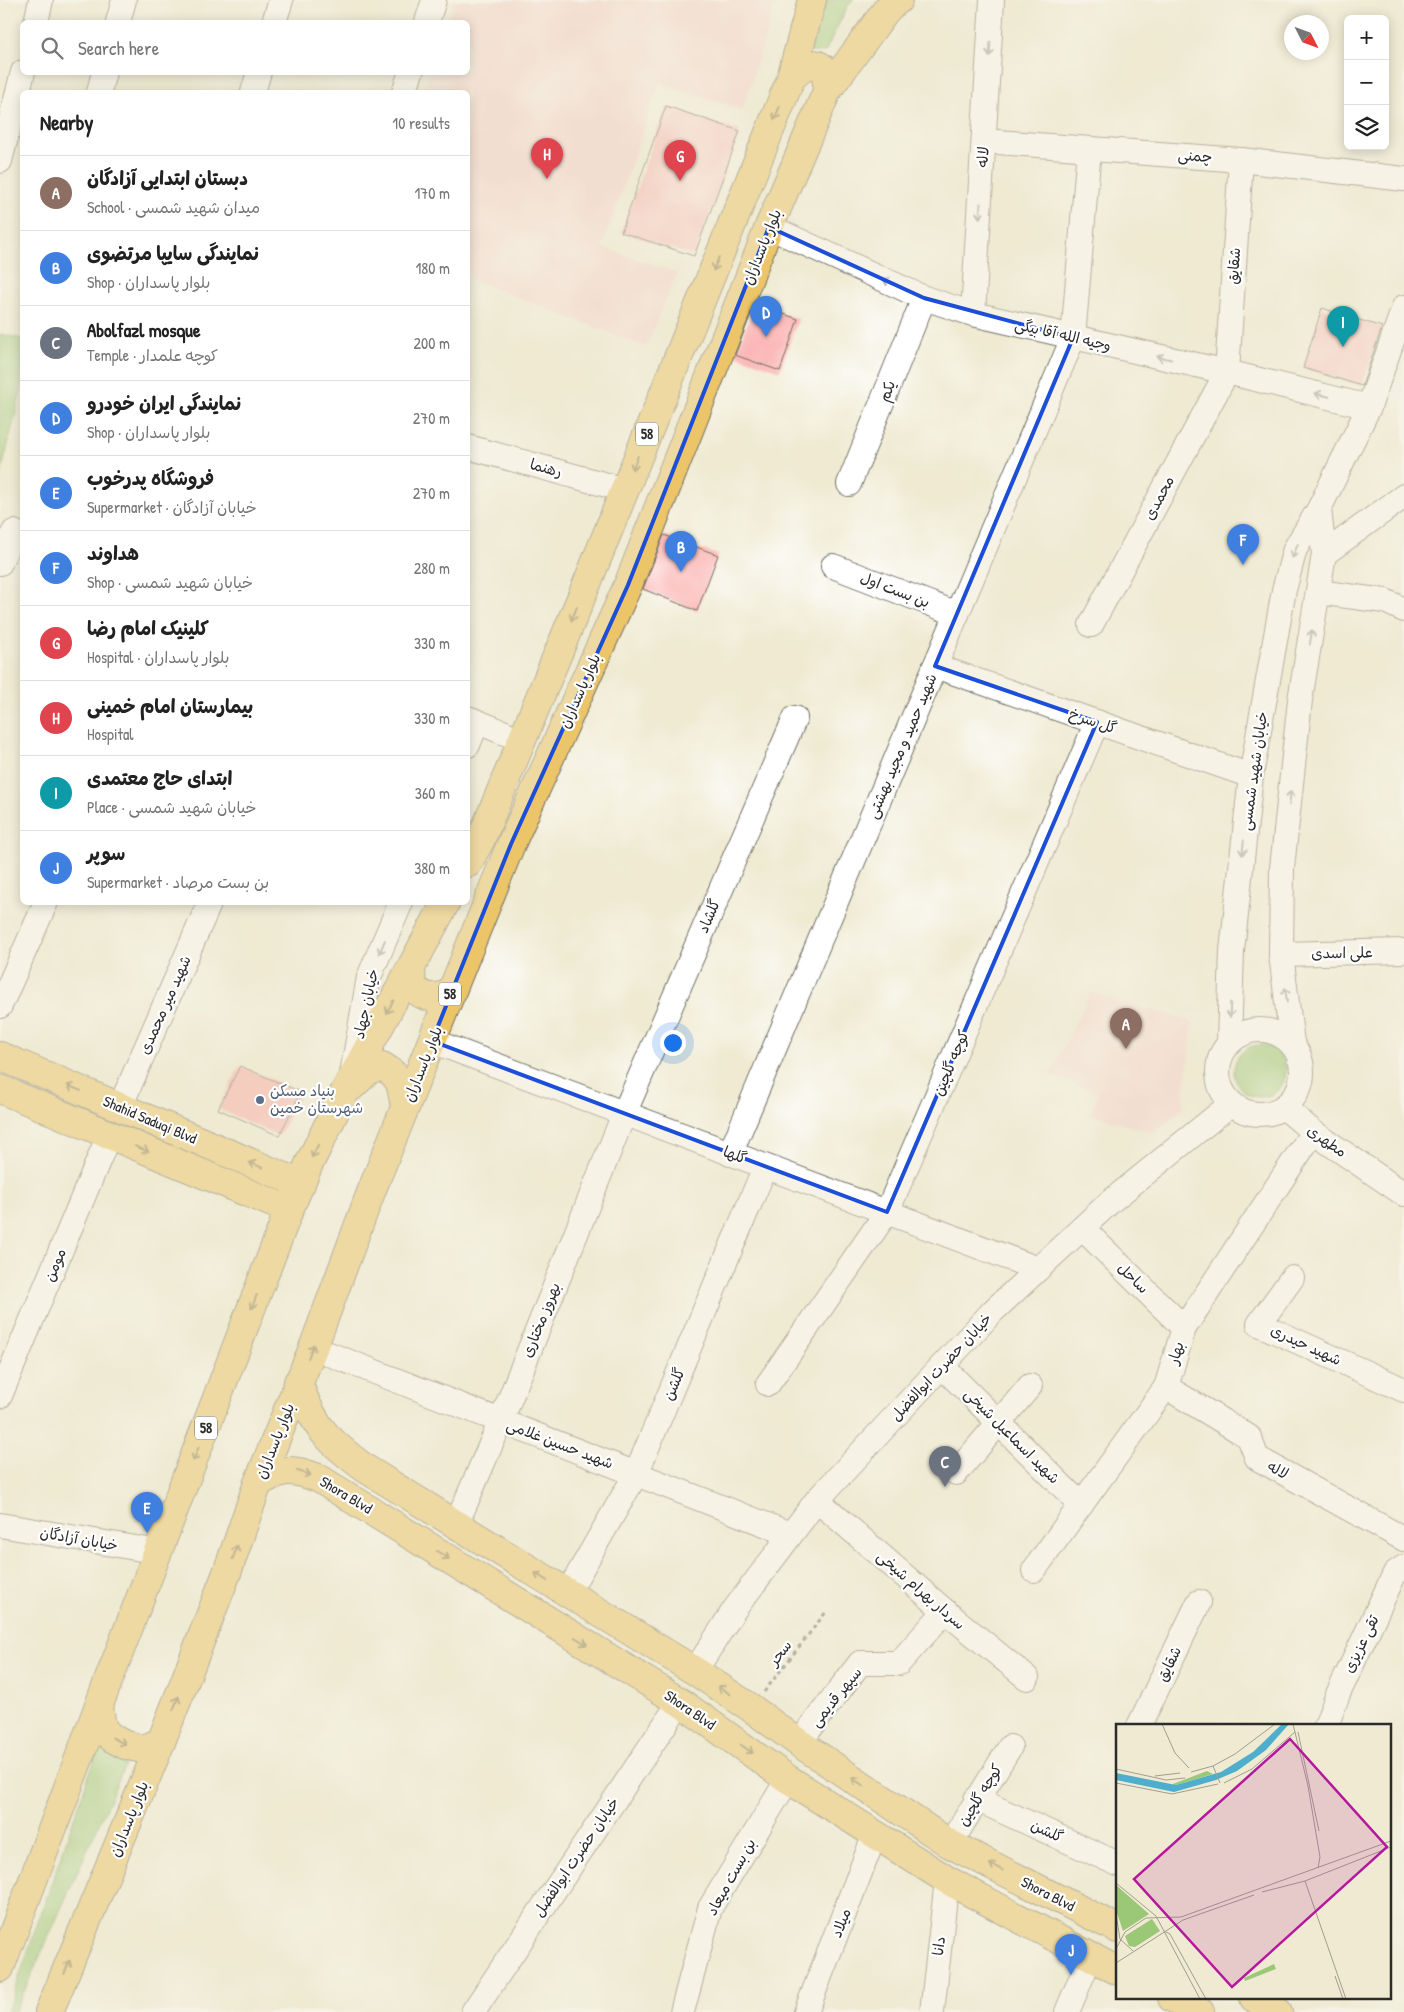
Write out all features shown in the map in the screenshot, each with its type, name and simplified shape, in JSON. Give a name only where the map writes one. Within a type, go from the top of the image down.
[{"type":"main road","name":"58","points":[[470,859],[481,839],[522,740],[791,78],[812,0]]},
{"type":"main road","name":"بلوار پاسداران","points":[[49,2012],[161,1742],[228,1570],[258,1483],[405,1107],[511,844],[628,585],[769,227],[828,91],[887,9],[898,0]]},
{"type":"main road","points":[[791,78],[809,63],[816,64],[826,74],[828,91]]},
{"type":"main road","name":"58","points":[[0,1968],[289,1210],[309,1164],[348,1086],[444,905]]},
{"type":"main road","points":[[411,968],[412,987],[421,996],[434,998],[451,994]]},
{"type":"main road","name":"Shahid Saduqi Blvd","points":[[0,1056],[301,1184]]},
{"type":"main road","points":[[348,1086],[369,1070],[382,1066],[395,1073],[401,1087],[405,1107]]},
{"type":"main road","name":"Shahid Saduqi Blvd","points":[[0,1089],[289,1210]]},
{"type":"main road","name":"Shora Blvd","points":[[298,1382],[307,1408],[324,1434],[341,1451],[366,1469],[695,1671],[950,1844],[1116,1928]]},
{"type":"main road","points":[[346,1494],[346,1481],[353,1471],[366,1469]]},
{"type":"main road","name":"Shora Blvd","points":[[258,1483],[278,1472],[297,1471],[318,1478],[680,1702],[788,1778],[947,1880],[1116,1970]]},
{"type":"main road","points":[[99,1705],[102,1728],[112,1738],[125,1745],[143,1749],[161,1742]]},
{"type":"main road","points":[[1176,2000],[1200,2012]]},
{"type":"main road","points":[[1257,2000],[1278,2012]]},
{"type":"street","points":[[36,20],[41,0]]},
{"type":"street","points":[[119,20],[124,0]]},
{"type":"street","points":[[275,20],[281,0]]},
{"type":"street","points":[[428,20],[434,0]]},
{"type":"street","name":"لاله","points":[[973,314],[992,0]]},
{"type":"street","points":[[0,161],[4,134],[22,75]]},
{"type":"street","points":[[100,90],[103,75]]},
{"type":"street","points":[[254,90],[258,75]]},
{"type":"street","points":[[405,90],[409,75]]},
{"type":"street","name":"چمنی","points":[[984,141],[1242,160],[1404,179]]},
{"type":"street","name":"شهید حمید و مجید بهشتی","points":[[730,1154],[1073,338],[1089,149]]},
{"type":"street","name":"شقایق","points":[[1227,372],[1242,160]]},
{"type":"street","name":"وجیه الله آقا بیگی","points":[[769,227],[924,298],[973,314],[1370,407]]},
{"type":"street","name":"یکم","points":[[849,484],[924,298]]},
{"type":"street","name":"خیابان شهید شمسی","points":[[1229,1042],[1232,951],[1251,776],[1284,590],[1295,549],[1319,509],[1370,407],[1404,307]]},
{"type":"street","name":"محمدی","points":[[1091,625],[1227,372]]},
{"type":"street","name":"رهنما","points":[[470,447],[624,490]]},
{"type":"street","points":[[1324,554],[1404,496]]},
{"type":"street","points":[[1292,1043],[1281,954],[1283,858],[1300,700],[1324,554],[1319,509]]},
{"type":"street","points":[[0,563],[12,531]]},
{"type":"street","name":"بن بست اول","points":[[833,566],[958,614]]},
{"type":"street","points":[[1318,592],[1385,601],[1404,610]]},
{"type":"street","name":"گل سرخ","points":[[935,666],[1251,776]]},
{"type":"street","name":"گلشاد","points":[[624,1114],[795,718]]},
{"type":"street","points":[[472,720],[522,740]]},
{"type":"street","name":"کوچه گلچین","points":[[768,1384],[887,1212],[1097,722]]},
{"type":"street","points":[[0,1006],[45,905]]},
{"type":"street","name":"شهید میر محمدی","points":[[120,1108],[209,905]]},
{"type":"street","name":"خیابان جهاد","points":[[348,1086],[369,977],[400,905]]},
{"type":"street","name":"علی اسدی","points":[[1281,954],[1404,951]]},
{"type":"street","points":[[1254,1029],[1268,1029],[1281,1034],[1292,1043],[1299,1055],[1302,1070],[1300,1084],[1294,1097],[1284,1107],[1271,1113],[1257,1114],[1243,1111],[1231,1104],[1223,1093],[1218,1080],[1217,1067],[1221,1054],[1229,1042],[1240,1034],[1254,1029]]},
{"type":"street","name":"گلها","points":[[432,1042],[1038,1269]]},
{"type":"street","name":"خیابان حضرت ابوالفضل","points":[[695,1671],[734,1610],[817,1500],[993,1311],[1110,1202],[1231,1104]]},
{"type":"street","name":"مطهری","points":[[1284,1107],[1313,1132],[1404,1194]]},
{"type":"street","name":"بهروز مختاری","points":[[456,1524],[501,1422],[624,1114]]},
{"type":"street","name":"بهار","points":[[1034,1570],[1166,1387],[1184,1328],[1313,1132]]},
{"type":"street","name":"مومن","points":[[0,1396],[109,1135]]},
{"type":"street","name":"گلشن","points":[[567,1594],[636,1474],[765,1167]]},
{"type":"street","name":"مطهری","points":[[1373,1172],[1404,1174]]},
{"type":"street","name":"ساحل","points":[[1082,1228],[1184,1328]]},
{"type":"street","name":"شهید حیدری","points":[[1292,1278],[1259,1324],[1404,1390]]},
{"type":"street","name":"شهید حسین غلامی","points":[[329,1354],[790,1534]]},
{"type":"street","name":"شهید اسماعیل شیخی","points":[[942,1366],[1080,1505]]},
{"type":"street","points":[[956,1473],[1030,1386]]},
{"type":"street","name":"لاله","points":[[1166,1387],[1249,1437],[1257,1458],[1404,1539]]},
{"type":"street","name":"سردار بهرام شیخی","points":[[817,1500],[945,1611],[1027,1678]]},
{"type":"street","name":"خیابان آزادگان","points":[[0,1525],[159,1552]]},
{"type":"street","name":"تقی عزیزی","points":[[1327,1724],[1338,1694],[1395,1573],[1404,1567]]},
{"type":"street","name":"شقایق","points":[[1140,1724],[1199,1602]]},
{"type":"street","name":"سپهر قدیمی","points":[[799,1743],[860,1663],[899,1663],[945,1611]]},
{"type":"street","name":"خیابان حضرت ابوالفضل","points":[[473,2012],[680,1702]]},
{"type":"street","name":"کوچه گلچین","points":[[950,1844],[976,1799],[1010,1747]]},
{"type":"street","name":"بن بست میعاد","points":[[682,2012],[710,1908],[788,1778]]},
{"type":"street","name":"گلشن","points":[[976,1799],[1116,1863]]},
{"type":"street","name":"میلاد","points":[[806,2012],[875,1834]]},
{"type":"street","name":"دانا","points":[[932,2012],[947,1880]]},
{"type":"street","points":[[1067,2012],[1090,1957]]},
{"type":"path","name":"سحر","points":[[751,1708],[826,1612]]},
{"type":"highlighted area","points":[[769,227],[924,298],[1073,338],[935,666],[1097,722],[887,1212],[432,1041],[511,844],[628,585]]},
{"type":"shaded area","points":[[454,0],[776,0],[743,110],[660,83],[602,247],[677,273],[646,347],[470,279],[470,90],[424,90],[429,75],[470,75],[470,20],[448,20]]},
{"type":"shaded area","points":[[1090,993],[1193,1022],[1183,1108],[1153,1133],[1090,1114],[1099,1093],[1050,1075]]},
{"type":"green space","points":[[824,0],[854,0],[848,5],[825,52],[810,52]]},
{"type":"green space","points":[[0,334],[20,339],[20,395],[0,477]]},
{"type":"green space","points":[[1255,1045],[1265,1045],[1279,1052],[1286,1066],[1286,1076],[1279,1090],[1265,1097],[1255,1097],[1245,1093],[1238,1086],[1234,1076],[1234,1066],[1238,1056],[1245,1049]]},
{"type":"green space","points":[[99,1746],[129,1756],[15,2012],[7,2012]]},
{"type":"building","points":[[666,106],[740,131],[694,256],[621,232]]},
{"type":"building","points":[[755,304],[798,319],[780,371],[735,355]]},
{"type":"building","points":[[1322,308],[1382,327],[1362,386],[1303,368]]},
{"type":"building","points":[[664,535],[718,555],[697,611],[643,589]]},
{"type":"building","name":"بنیاد مسکن شهرستان خمین","points":[[240,1066],[301,1092],[279,1136],[218,1109]]},
{"type":"place","name":"بیمارستان امام خمینی","points":[[547,179]]},
{"type":"place","name":"کلینیک امام رضا","points":[[680,181]]},
{"type":"place","name":"نمایندگی ایران خودرو","points":[[766,337]]},
{"type":"place","name":"ابتدای حاج معتمدی","points":[[1343,347]]},
{"type":"place","name":"هداوند","points":[[1243,565]]},
{"type":"place","name":"نمایندگی سایپا مرتضوی","points":[[681,572]]},
{"type":"place","name":"دبستان ابتدایی آزادگان","points":[[1126,1049]]},
{"type":"place","name":"بنیاد مسکن شهرستان خمین","points":[[260,1100]]},
{"type":"place","name":"Abolfazl mosque","points":[[945,1487]]},
{"type":"place","name":"فروشگاه پدرخوب","points":[[147,1533]]},
{"type":"place","name":"سوپر","points":[[1071,1975]]}]
